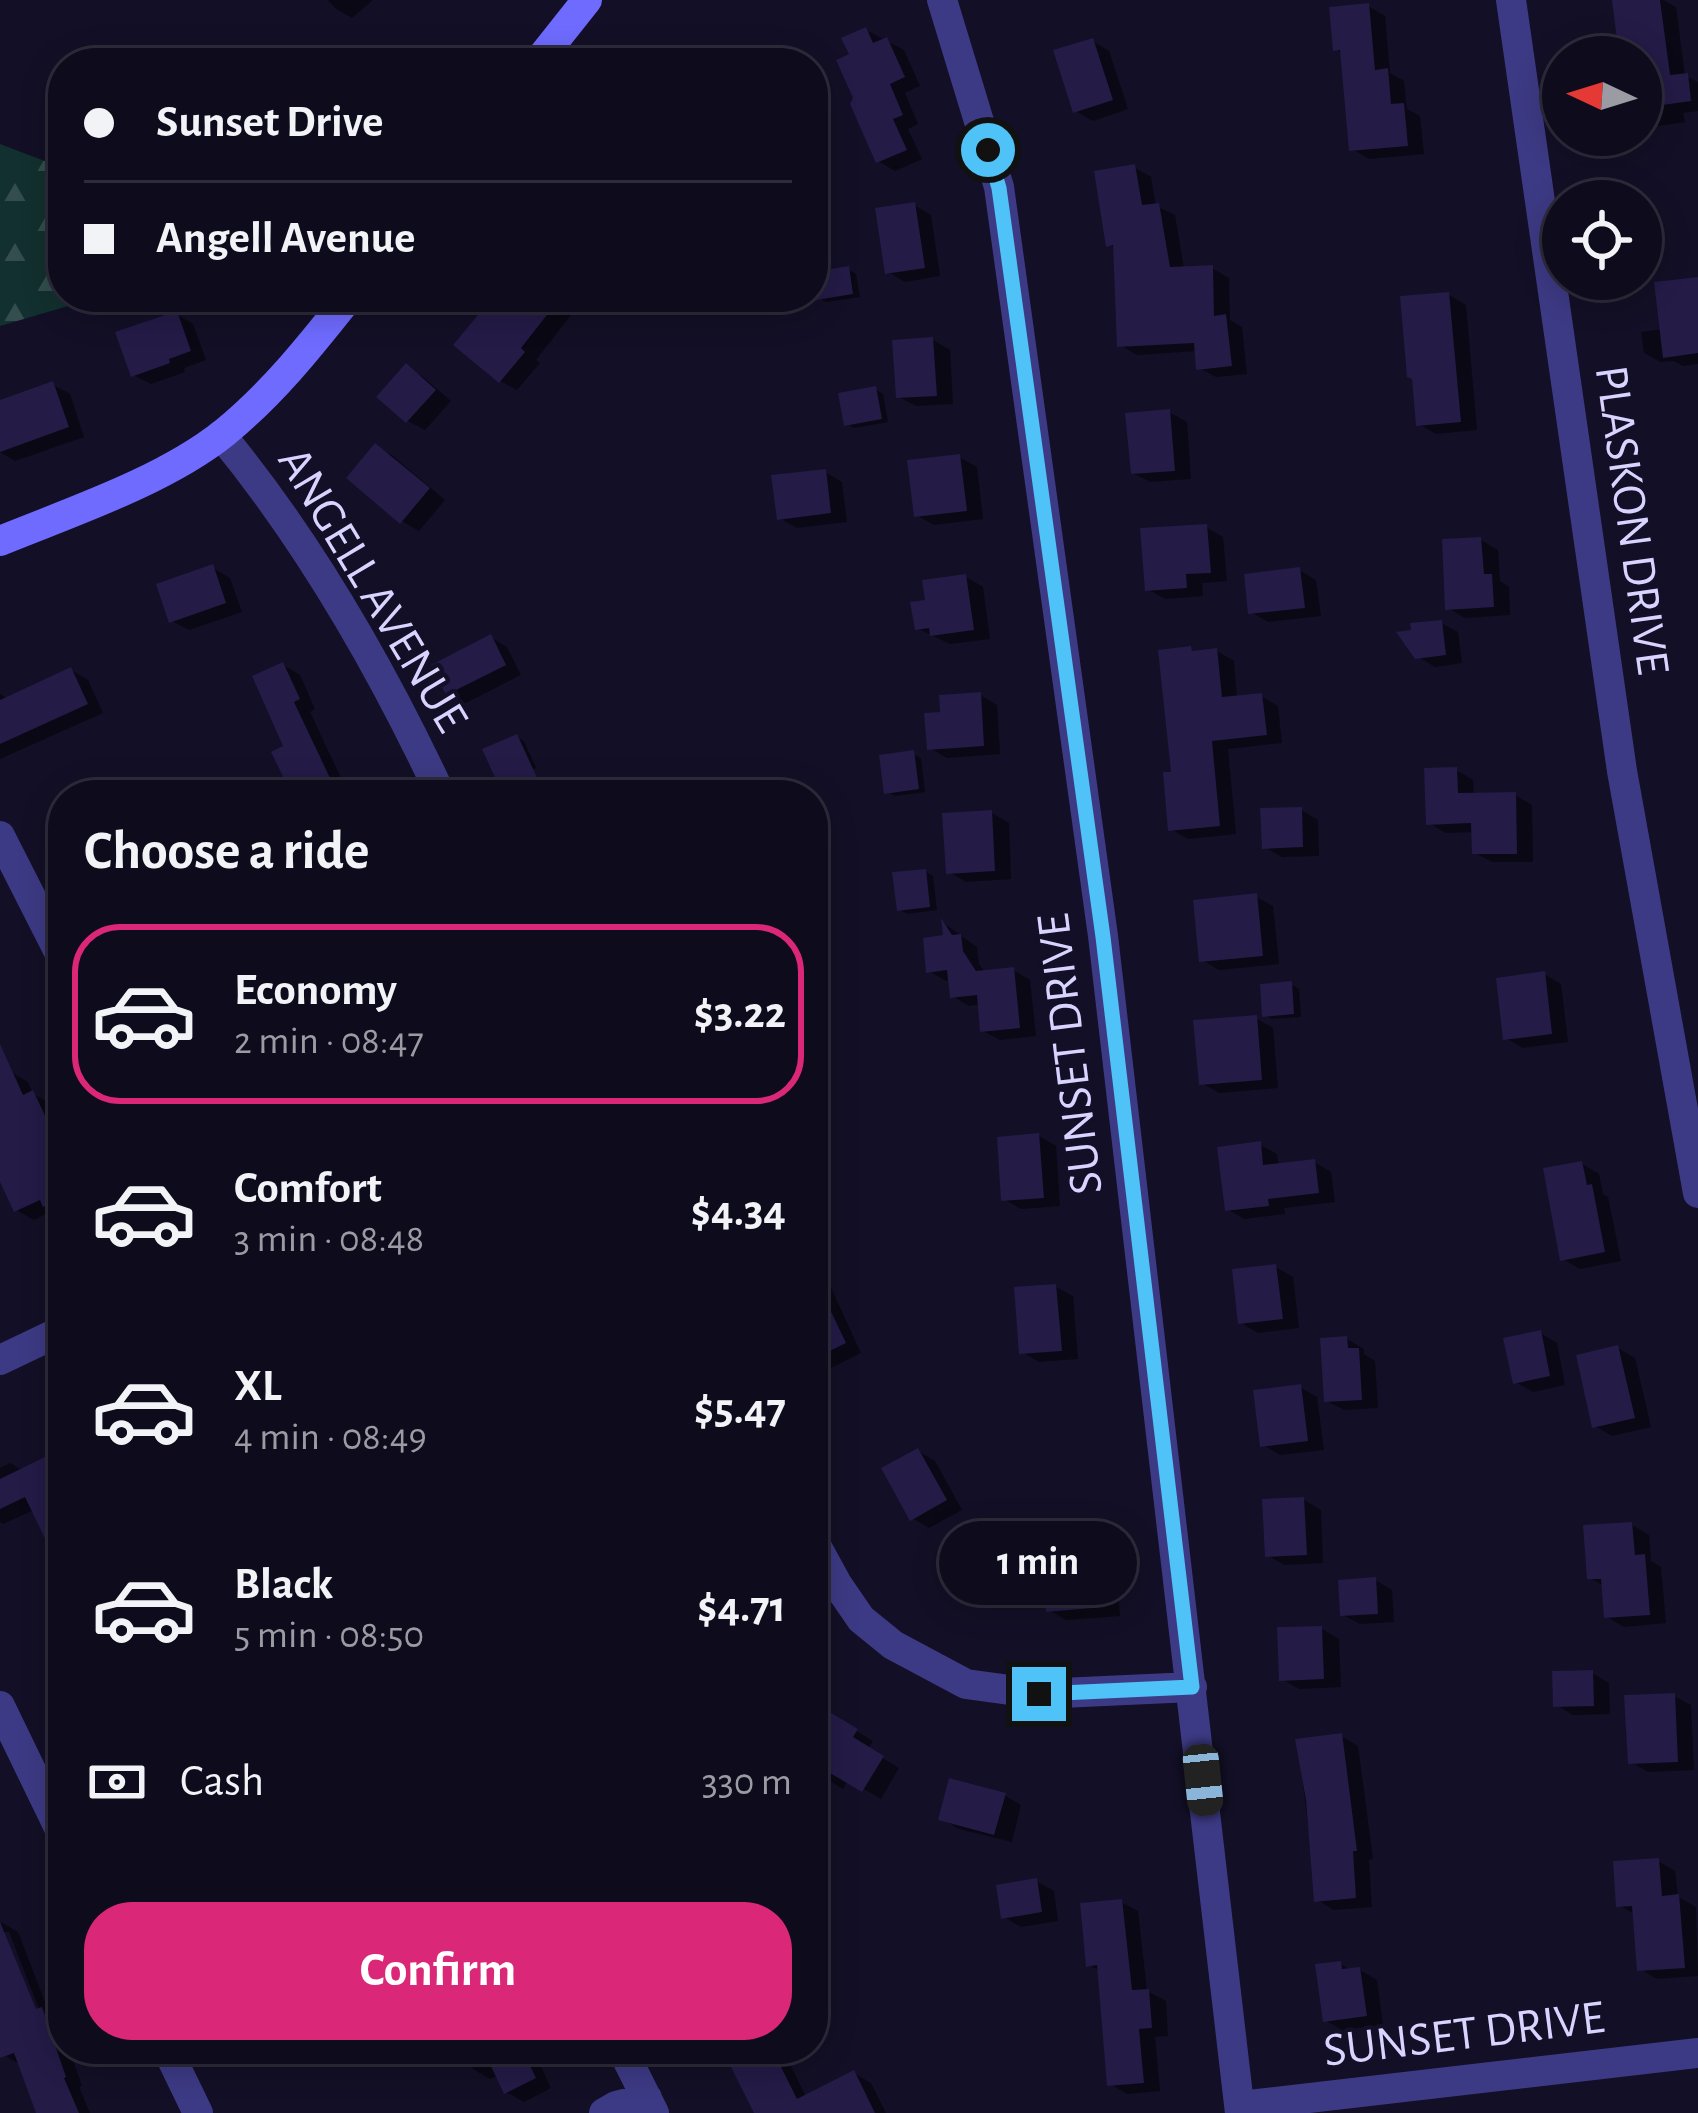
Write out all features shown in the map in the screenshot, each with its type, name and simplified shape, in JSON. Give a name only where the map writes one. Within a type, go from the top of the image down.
[{"type":"street","points":[[549,48],[587,0]]},
{"type":"street","name":"SUNSET DRIVE","points":[[942,0],[999,188],[1103,937],[1240,2110],[1698,2053]]},
{"type":"street","name":"PLASKON DRIVE","points":[[1511,0],[1622,771],[1698,1193]]},
{"type":"street","points":[[0,541],[146,481],[221,435],[281,382],[337,312]]},
{"type":"street","name":"ANGELL AVENUE","points":[[221,435],[315,566],[403,712],[434,780]]},
{"type":"street","points":[[0,836],[48,930]]},
{"type":"street","points":[[0,1360],[48,1337]]},
{"type":"street","points":[[828,1568],[861,1618],[893,1645],[966,1684],[1039,1694],[1192,1687]]},
{"type":"street","points":[[0,1706],[48,1805]]},
{"type":"street","points":[[174,2064],[198,2113]]},
{"type":"street","points":[[604,2113],[616,2106],[651,2105],[630,2064]]},
{"type":"green space","points":[[0,144],[48,162],[48,312],[0,326]]},
{"type":"building","points":[[1612,0],[1660,0],[1670,75],[1688,73],[1691,101],[1662,105],[1662,36],[1616,36]]},
{"type":"building","points":[[1369,3],[1375,70],[1388,68],[1391,104],[1404,103],[1408,146],[1349,151],[1340,50],[1333,51],[1329,7]]},
{"type":"building","points":[[866,27],[873,43],[887,37],[905,77],[890,84],[903,115],[893,119],[907,150],[876,163],[836,60],[849,54],[841,38]]},
{"type":"building","points":[[1093,38],[1113,100],[1073,113],[1053,50]]},
{"type":"building","points":[[1135,164],[1142,205],[1159,203],[1170,267],[1213,265],[1214,316],[1226,314],[1232,366],[1196,370],[1194,343],[1117,347],[1113,245],[1106,247],[1094,171]]},
{"type":"building","points":[[915,202],[925,268],[885,274],[875,208]]},
{"type":"building","points":[[849,266],[853,294],[828,298],[828,270]]},
{"type":"building","points":[[1698,277],[1698,353],[1663,358],[1656,300],[1662,300],[1662,281]]},
{"type":"building","points":[[1449,292],[1461,422],[1416,426],[1400,296]]},
{"type":"building","points":[[177,312],[191,351],[131,377],[115,332]]},
{"type":"building","points":[[480,312],[549,312],[499,383],[453,345]]},
{"type":"building","points":[[933,337],[937,396],[896,398],[892,340]]},
{"type":"building","points":[[406,363],[436,390],[406,423],[376,397]]},
{"type":"building","points":[[53,381],[69,427],[0,452],[0,400]]},
{"type":"building","points":[[876,386],[882,419],[844,426],[838,393]]},
{"type":"building","points":[[1170,409],[1175,471],[1131,474],[1125,413]]},
{"type":"building","points":[[375,443],[430,488],[400,524],[346,478]]},
{"type":"building","points":[[960,454],[967,511],[914,517],[907,460]]},
{"type":"building","points":[[826,469],[831,513],[777,520],[771,475]]},
{"type":"building","points":[[1207,524],[1211,573],[1186,574],[1187,588],[1145,591],[1140,528]]},
{"type":"building","points":[[1481,537],[1484,574],[1492,574],[1494,607],[1445,610],[1442,539]]},
{"type":"building","points":[[213,564],[226,603],[169,623],[156,584]]},
{"type":"building","points":[[1300,567],[1305,608],[1248,614],[1244,574]]},
{"type":"building","points":[[966,574],[974,630],[930,636],[929,628],[915,630],[910,602],[925,600],[922,580]]},
{"type":"building","points":[[1442,620],[1446,655],[1415,659],[1396,632],[1411,630],[1410,623]]},
{"type":"building","points":[[491,634],[506,665],[446,695],[431,665]]},
{"type":"building","points":[[1191,646],[1192,651],[1217,648],[1222,697],[1262,693],[1267,735],[1212,741],[1220,826],[1168,831],[1163,772],[1171,772],[1158,650]]},
{"type":"building","points":[[283,662],[300,699],[294,702],[331,780],[285,780],[271,752],[283,746],[252,676]]},
{"type":"building","points":[[71,667],[88,704],[0,744],[0,700]]},
{"type":"building","points":[[981,692],[984,746],[927,750],[924,713],[940,712],[939,695]]},
{"type":"building","points":[[517,734],[538,780],[496,780],[482,749]]},
{"type":"building","points":[[914,750],[919,789],[884,794],[879,755]]},
{"type":"building","points":[[1457,767],[1458,793],[1516,792],[1517,854],[1472,854],[1471,823],[1426,825],[1424,768]]},
{"type":"building","points":[[1302,807],[1303,847],[1262,849],[1260,808]]},
{"type":"building","points":[[992,810],[995,871],[946,874],[942,813]]},
{"type":"building","points":[[926,869],[930,907],[897,911],[892,872]]},
{"type":"building","points":[[1257,893],[1263,956],[1199,962],[1193,900]]},
{"type":"building","points":[[941,918],[952,935],[961,934],[963,951],[976,971],[1014,967],[1020,1028],[980,1032],[977,995],[950,998],[947,970],[926,973],[923,938],[943,935]]},
{"type":"building","points":[[1545,971],[1552,1034],[1503,1040],[1496,978]]},
{"type":"building","points":[[1292,981],[1294,1014],[1262,1017],[1260,984]]},
{"type":"building","points":[[1257,1015],[1262,1080],[1199,1085],[1193,1020]]},
{"type":"building","points":[[0,1044],[23,1095],[33,1090],[48,1122],[48,1204],[43,1207],[40,1200],[14,1212],[0,1182]]},
{"type":"building","points":[[1039,1133],[1044,1198],[1001,1201],[997,1137]]},
{"type":"building","points":[[1261,1141],[1263,1165],[1315,1159],[1319,1193],[1268,1199],[1269,1206],[1225,1211],[1217,1147]]},
{"type":"building","points":[[1582,1161],[1587,1185],[1592,1184],[1605,1252],[1560,1261],[1543,1168]]},
{"type":"building","points":[[1276,1264],[1283,1319],[1238,1324],[1232,1269]]},
{"type":"building","points":[[1056,1284],[1062,1351],[1019,1354],[1014,1287]]},
{"type":"building","points":[[828,1305],[846,1343],[828,1352]]},
{"type":"building","points":[[1541,1330],[1550,1376],[1513,1384],[1503,1338]]},
{"type":"building","points":[[1347,1336],[1348,1348],[1359,1348],[1362,1400],[1324,1402],[1320,1338]]},
{"type":"building","points":[[1618,1345],[1635,1418],[1592,1428],[1576,1355]]},
{"type":"building","points":[[1301,1384],[1308,1441],[1260,1447],[1253,1390]]},
{"type":"building","points":[[918,1448],[947,1500],[910,1521],[881,1468]]},
{"type":"building","points":[[48,1455],[48,1545],[25,1497],[0,1509],[0,1479]]},
{"type":"building","points":[[1304,1497],[1307,1555],[1265,1557],[1262,1499]]},
{"type":"building","points":[[1632,1522],[1635,1555],[1645,1554],[1650,1615],[1604,1618],[1601,1579],[1587,1579],[1583,1525]]},
{"type":"building","points":[[1100,1564],[1104,1607],[1046,1612],[1042,1569]]},
{"type":"building","points":[[1376,1577],[1378,1614],[1340,1616],[1338,1580]]},
{"type":"building","points":[[1322,1626],[1324,1679],[1279,1681],[1277,1627]]},
{"type":"building","points":[[1593,1670],[1594,1706],[1553,1707],[1552,1671]]},
{"type":"building","points":[[1675,1693],[1678,1762],[1628,1764],[1624,1695]]},
{"type":"building","points":[[828,1711],[858,1729],[853,1737],[884,1756],[862,1792],[828,1772]]},
{"type":"building","points":[[1342,1733],[1357,1851],[1353,1851],[1356,1898],[1314,1902],[1306,1800],[1295,1739]]},
{"type":"building","points":[[949,1778],[1006,1793],[994,1835],[938,1820]]},
{"type":"building","points":[[1659,1858],[1662,1896],[1679,1894],[1685,1968],[1637,1971],[1632,1906],[1616,1907],[1613,1861]]},
{"type":"building","points":[[1037,1878],[1042,1912],[1001,1919],[996,1885]]},
{"type":"building","points":[[1122,1899],[1132,1990],[1149,1989],[1152,2028],[1139,2029],[1144,2083],[1107,2086],[1097,1965],[1086,1967],[1080,1903]]},
{"type":"building","points":[[0,1922],[36,2009],[42,2007],[48,2024],[48,2064],[62,2064],[79,2113],[36,2113],[14,2053],[0,2058]]},
{"type":"building","points":[[1341,1961],[1342,1969],[1360,1967],[1367,2016],[1323,2022],[1315,1964]]},
{"type":"building","points":[[490,2064],[529,2064],[536,2078],[504,2094]]},
{"type":"building","points":[[780,2064],[797,2099],[854,2070],[875,2113],[754,2113],[731,2067]]},
{"type":"route","points":[[988,150],[999,188],[1103,937],[1192,1687],[1039,1694]]}]
